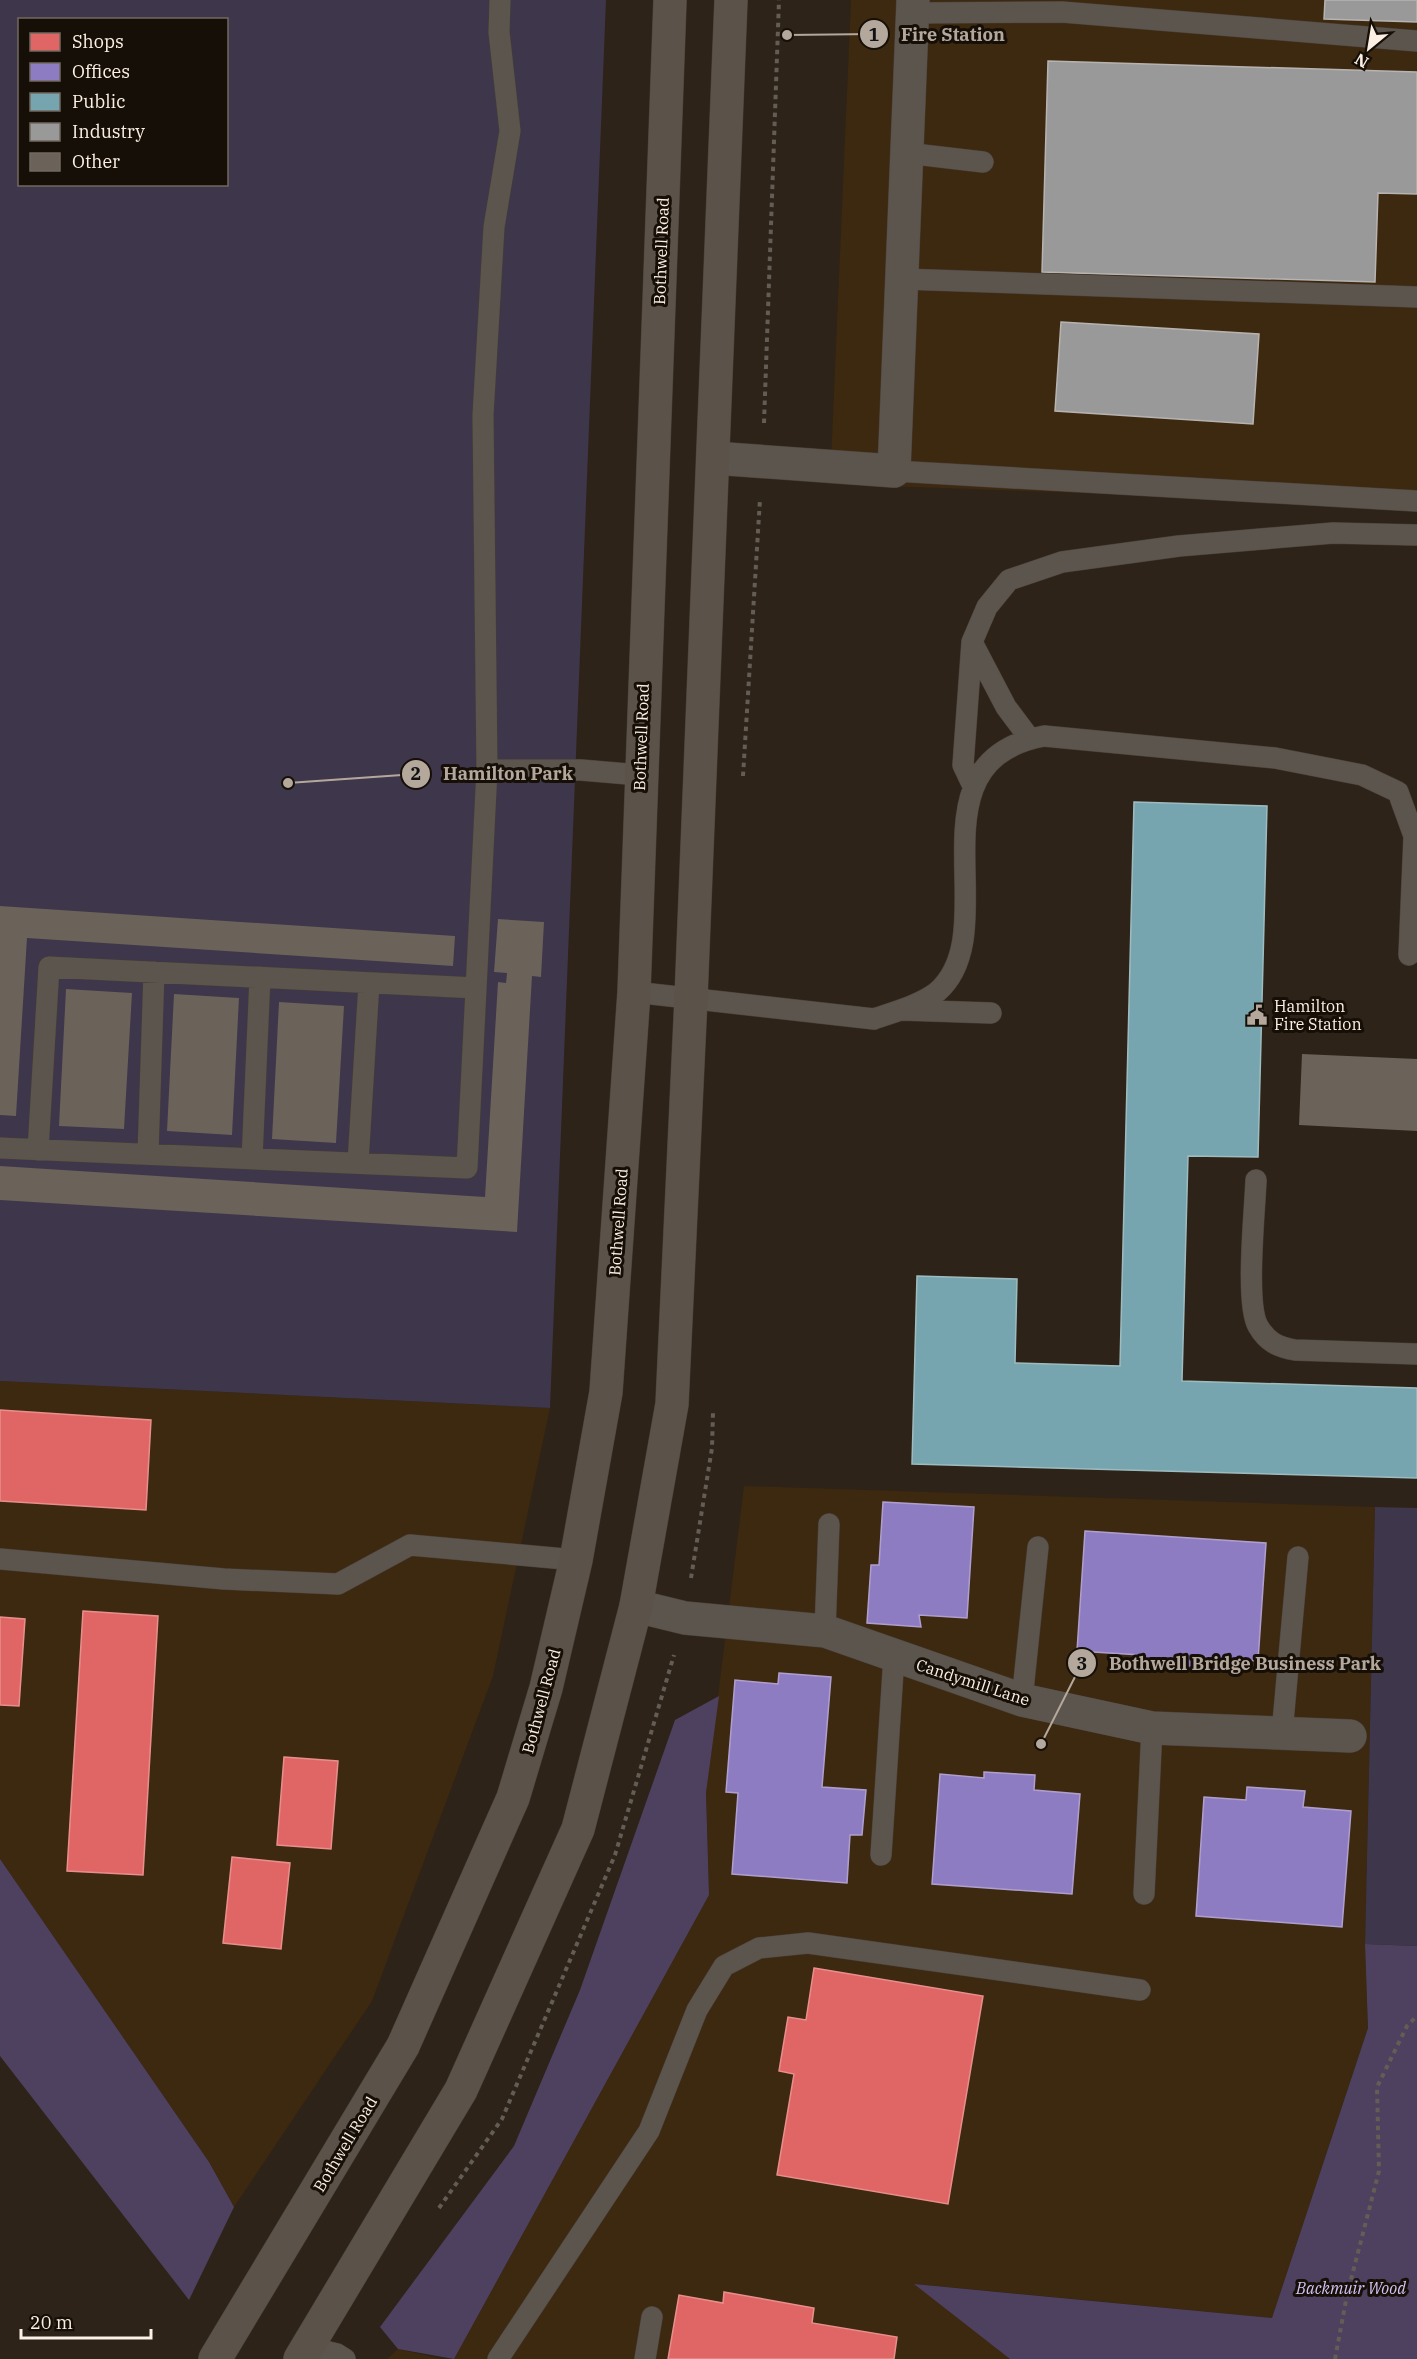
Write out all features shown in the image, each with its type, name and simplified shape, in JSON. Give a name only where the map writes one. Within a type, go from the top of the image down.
[{"type":"main road","name":"Bothwell Road","points":[[215,2359],[403,2046],[513,1798],[546,1688],[576,1560],[606,1392],[634,992],[640,775],[670,0]]},
{"type":"main road","points":[[304,2353],[461,2090],[578,1829],[636,1606],[672,1404],[692,998],[731,0]]},
{"type":"street","points":[[713,458],[894,471],[913,7]]},
{"type":"street","name":"Candymill Lane","points":[[636,1606],[685,1618],[825,1631],[1022,1700],[1152,1728],[1350,1736]]},
{"type":"lane","points":[[0,1148],[467,1168],[487,770],[483,416],[494,227],[510,131],[499,32],[500,0]]},
{"type":"lane","points":[[913,7],[1062,12],[1417,40]]},
{"type":"lane","points":[[906,153],[983,162]]},
{"type":"lane","points":[[902,279],[1417,297]]},
{"type":"lane","points":[[894,471],[1417,501]]},
{"type":"lane","points":[[973,786],[963,765],[972,642],[987,607],[1009,580],[1062,562],[1266,537],[1333,533],[1417,535]]},
{"type":"lane","points":[[972,642],[1006,707],[1030,739]]},
{"type":"lane","points":[[634,992],[874,1019],[900,1010],[936,992],[950,975],[959,953],[965,917],[965,826],[973,786],[992,760],[1010,748],[1030,739],[1044,736],[1275,758],[1362,776],[1398,792],[1414,836],[1409,954]]},
{"type":"lane","points":[[487,770],[581,770],[640,775]]},
{"type":"lane","points":[[38,1150],[49,967],[476,988]]},
{"type":"lane","points":[[148,1154],[154,972]]},
{"type":"lane","points":[[252,1159],[260,977]]},
{"type":"lane","points":[[358,1163],[369,983]]},
{"type":"lane","points":[[900,1010],[991,1013]]},
{"type":"lane","points":[[1256,1180],[1252,1296],[1256,1324],[1268,1341],[1280,1347],[1295,1350],[1417,1354]]},
{"type":"lane","points":[[825,1631],[829,1524]]},
{"type":"lane","points":[[0,1559],[224,1579],[338,1584],[410,1545],[576,1560]]},
{"type":"lane","points":[[1022,1700],[1038,1547]]},
{"type":"lane","points":[[1282,1733],[1298,1557]]},
{"type":"lane","points":[[881,1855],[894,1656]]},
{"type":"lane","points":[[1144,1894],[1152,1728]]},
{"type":"lane","points":[[498,2359],[650,2131],[697,2010],[724,1966],[759,1948],[808,1943],[1140,1990]]},
{"type":"lane","points":[[645,2359],[652,2317]]},
{"type":"lane","points":[[304,2353],[337,2354],[345,2359]]},
{"type":"path","points":[[1335,2359],[1347,2295],[1378,2171],[1377,2087],[1407,2026],[1417,2016]]},
{"type":"shaded area","points":[[0,0],[606,0],[550,1408],[0,1381]]},
{"type":"shaded area","points":[[851,0],[1417,0],[1417,505],[830,484]]},
{"type":"shaded area","points":[[0,1381],[550,1408],[493,1676],[372,2001],[234,2207],[209,2162],[0,1859]]},
{"type":"shaded area","points":[[744,1486],[1375,1507],[1365,1944],[1368,2028],[1272,2318],[915,2284],[1010,2359],[454,2359],[709,1895],[706,1793]]},
{"type":"shaded area","points":[[1375,1507],[1417,1508],[1417,1946],[1365,1944]]},
{"type":"shaded area","points":[[398,2349],[442,2359],[387,2359]]},
{"type":"green space","points":[[719,1696],[706,1793],[709,1895],[454,2359],[398,2349],[380,2327],[514,2146],[580,1990],[675,1720]]},
{"type":"green space","points":[[0,1859],[209,2162],[234,2207],[189,2300],[0,2056]]},
{"type":"green space","name":"Backmuir Wood","points":[[1365,1944],[1417,1946],[1417,2359],[1010,2359],[914,2284],[1272,2318],[1368,2028]]},
{"type":"building: Shops","points":[[0,1410],[151,1420],[146,1510],[0,1501]]},
{"type":"building: Shops","points":[[83,1611],[158,1616],[143,1875],[67,1871]]},
{"type":"building: Shops","points":[[0,1617],[25,1619],[19,1706],[0,1705]]},
{"type":"building: Shops","points":[[284,1757],[338,1761],[331,1849],[277,1845]]},
{"type":"building: Shops","points":[[232,1857],[290,1863],[281,1949],[223,1943]]},
{"type":"building: Shops","points":[[814,1968],[983,1996],[948,2204],[777,2175],[794,2074],[779,2071],[788,2017],[806,2020]]},
{"type":"building: Shops","points":[[724,2292],[814,2308],[812,2323],[897,2337],[894,2359],[668,2359],[679,2295],[723,2303]]},
{"type":"building: Offices","points":[[883,1502],[974,1507],[967,1618],[919,1615],[921,1627],[867,1623],[871,1565],[879,1565]]},
{"type":"building: Offices","points":[[1085,1531],[1266,1543],[1258,1661],[1199,1657],[1197,1670],[1140,1666],[1141,1655],[1077,1651]]},
{"type":"building: Offices","points":[[779,1673],[831,1677],[822,1787],[866,1790],[862,1835],[850,1835],[847,1883],[732,1874],[738,1793],[726,1792],[735,1680],[778,1684]]},
{"type":"building: Offices","points":[[984,1772],[1035,1775],[1034,1790],[1080,1794],[1072,1894],[932,1884],[940,1774],[984,1778]]},
{"type":"building: Offices","points":[[1247,1787],[1305,1791],[1303,1807],[1351,1811],[1342,1927],[1196,1916],[1204,1797],[1246,1800]]},
{"type":"building: Public","points":[[1134,802],[1267,806],[1258,1157],[1188,1156],[1182,1381],[1417,1388],[1417,1478],[912,1464],[917,1276],[1017,1279],[1015,1363],[1120,1366]]},
{"type":"building: Industry","points":[[1325,0],[1417,0],[1417,22],[1324,19]]},
{"type":"building: Industry","points":[[1048,61],[1417,72],[1417,194],[1378,193],[1375,282],[1042,272]]},
{"type":"building: Industry","points":[[1061,322],[1259,334],[1253,424],[1055,411]]},
{"type":"building: Other","points":[[0,906],[455,936],[453,966],[27,938],[16,1116],[0,1115]]},
{"type":"building: Other","points":[[498,919],[544,922],[541,977],[532,976],[517,1232],[0,1200],[0,1166],[485,1197],[498,982],[506,983],[507,973],[494,972]]},
{"type":"building: Other","points":[[66,989],[132,993],[124,1129],[59,1126]]},
{"type":"building: Other","points":[[174,994],[239,998],[232,1135],[167,1131]]},
{"type":"building: Other","points":[[279,1002],[344,1006],[336,1143],[272,1139]]},
{"type":"building: Other","points":[[1302,1054],[1417,1059],[1417,1131],[1299,1125]]},
{"type":"place","name":"Fire Station","points":[[787,35]]},
{"type":"place","name":"Hamilton Park","points":[[288,783]]},
{"type":"place","name":"Hamilton Fire Station","points":[[1257,1015]]},
{"type":"place","name":"Bothwell Bridge Business Park","points":[[1041,1744]]}]
